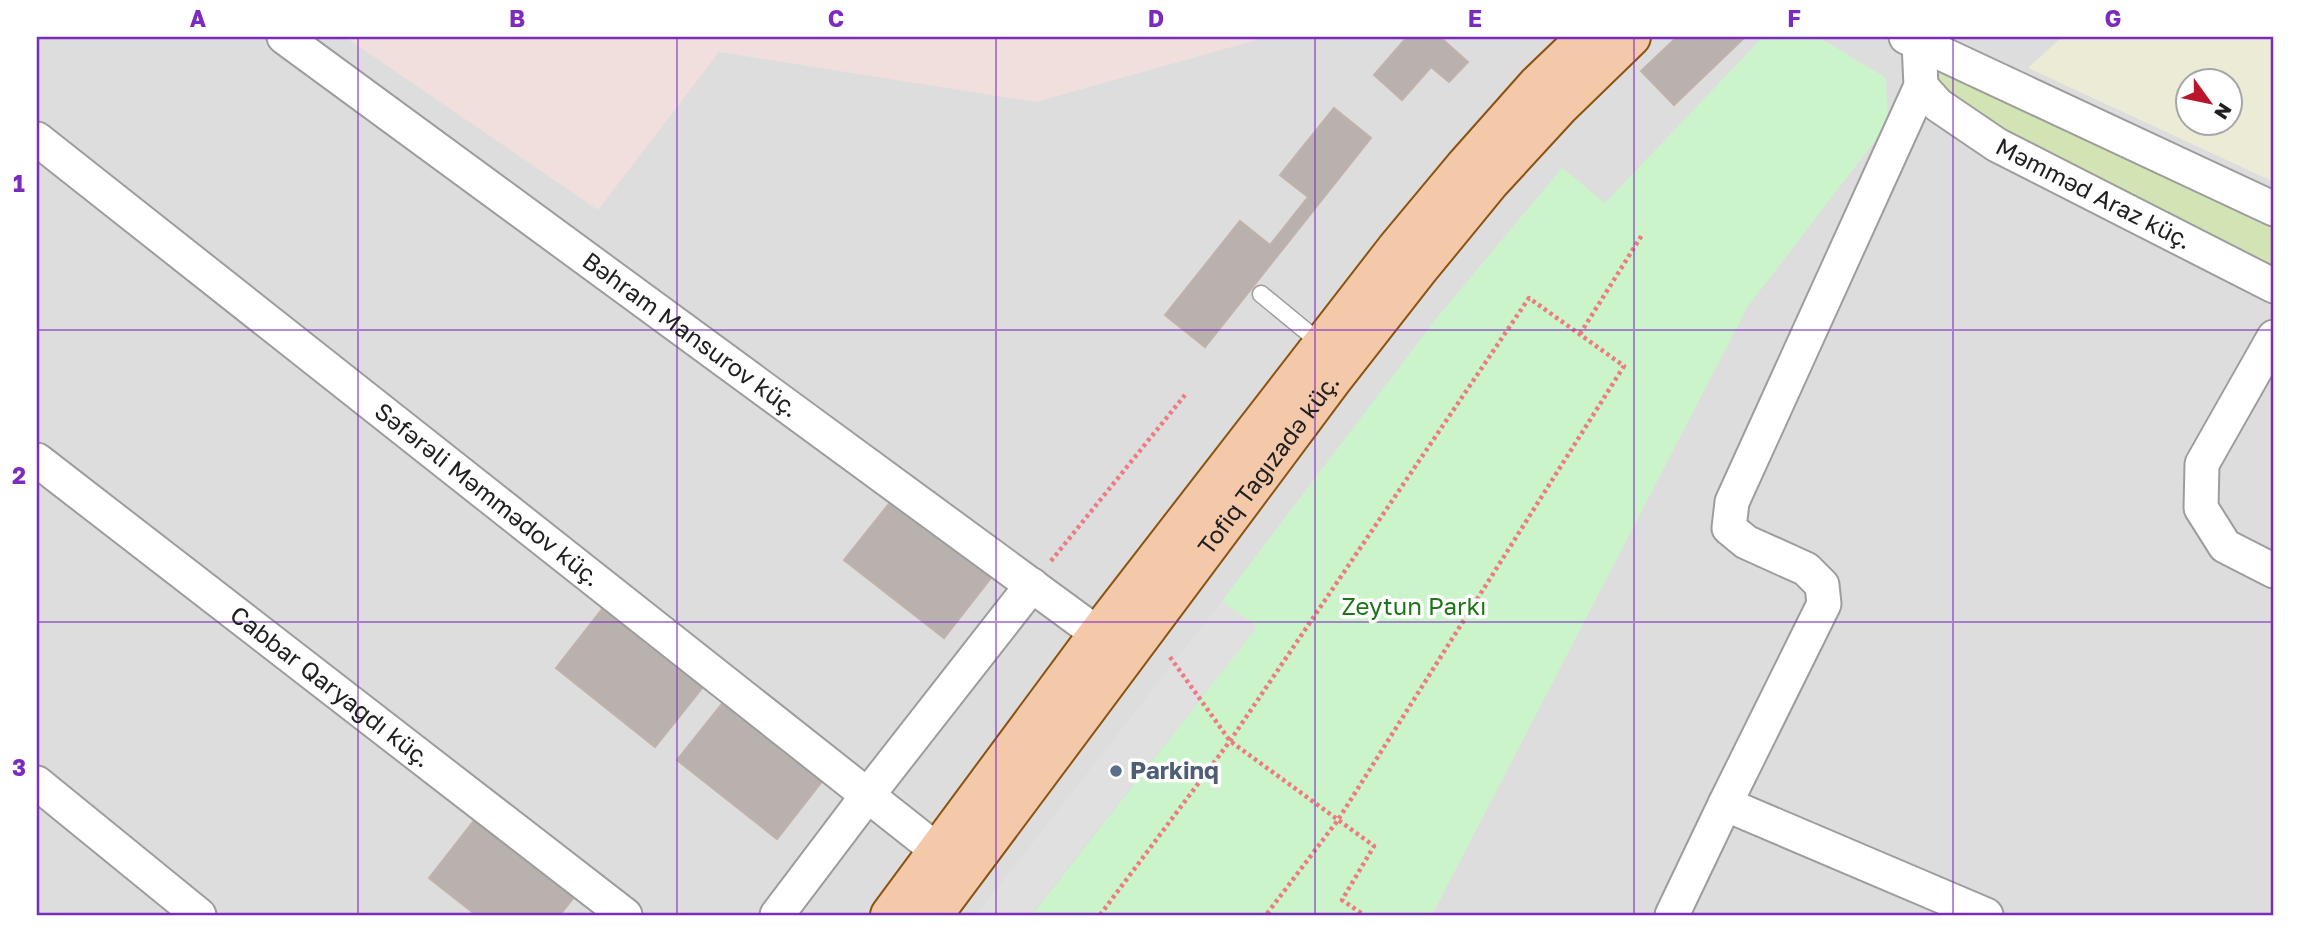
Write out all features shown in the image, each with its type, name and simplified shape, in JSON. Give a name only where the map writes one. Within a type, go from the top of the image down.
[{"type":"main road","name":"Tofiq Tağızadə küç.","points":[[890,915],[1098,635],[1396,249],[1466,164],[1538,85],[1587,37]]},
{"type":"main road","name":"Tofiq Tağızadə küç.","points":[[933,915],[1341,369],[1466,211],[1559,107],[1630,37]]},
{"type":"street","name":"Bəhram Mansurov küç.","points":[[284,37],[1098,635]]},
{"type":"street","points":[[1672,915],[1824,604],[1822,585],[1806,569],[1745,542],[1729,528],[1732,502],[1922,86],[1913,40]]},
{"type":"street","points":[[1913,40],[2274,209]]},
{"type":"street","name":"Məmməd Araz küç.","points":[[1922,86],[1938,105],[1997,145],[2274,286]]},
{"type":"street","name":"Səfərəli Məmmədov küç.","points":[[37,139],[938,851]]},
{"type":"street","points":[[2274,337],[2202,464],[2201,508],[2225,546],[2274,571]]},
{"type":"street","name":"Cabbar Qaryağdı küç.","points":[[37,460],[625,915]]},
{"type":"street","points":[[777,915],[1031,585]]},
{"type":"street","points":[[37,783],[200,915]]},
{"type":"street","points":[[1725,804],[1986,915]]},
{"type":"lane","points":[[1261,294],[1323,345]]},
{"type":"path","points":[[1580,334],[1642,234]]},
{"type":"path","points":[[1100,915],[1230,741],[1529,298],[1624,366],[1338,820],[1266,915]]},
{"type":"path","points":[[1031,585],[1185,395]]},
{"type":"path","points":[[1149,627],[1230,741],[1374,846],[1342,900],[1364,915]]},
{"type":"shaded area","points":[[37,37],[2274,37],[2274,915],[37,915]]},
{"type":"shaded area","points":[[345,37],[1267,37],[1036,102],[719,52],[598,210]]},
{"type":"shaded area","name":"Parkinq","points":[[1222,601],[1257,627],[1030,915],[976,915]]},
{"type":"green space","name":"Zeytun Parkı","points":[[1763,37],[1818,37],[1886,78],[1888,124],[1748,306],[1432,915],[1032,915],[1257,627],[1222,601],[1435,320],[1562,168],[1605,203]]},
{"type":"green space","points":[[2062,37],[2274,37],[2274,182],[2175,136],[2244,136],[2244,66],[2174,66],[2174,136],[2028,68]]},
{"type":"green space","points":[[1951,71],[2274,226],[2274,268],[2046,154],[1954,99],[1938,84],[1938,72]]},
{"type":"building","points":[[1407,37],[1440,37],[1468,62],[1449,82],[1431,67],[1402,100],[1374,75]]},
{"type":"building","points":[[1677,37],[1745,37],[1674,105],[1641,71]]},
{"type":"building","points":[[1334,108],[1371,138],[1205,347],[1165,315],[1240,221],[1270,245],[1308,197],[1280,175]]},
{"type":"building","points":[[892,500],[991,578],[944,638],[844,560]]},
{"type":"building","points":[[603,608],[703,687],[655,747],[556,668]]},
{"type":"building","points":[[725,700],[824,779],[777,839],[677,760]]},
{"type":"building","points":[[476,818],[575,896],[560,915],[476,915],[429,878]]},
{"type":"place","name":"Parkinq","points":[[1116,771]]}]
